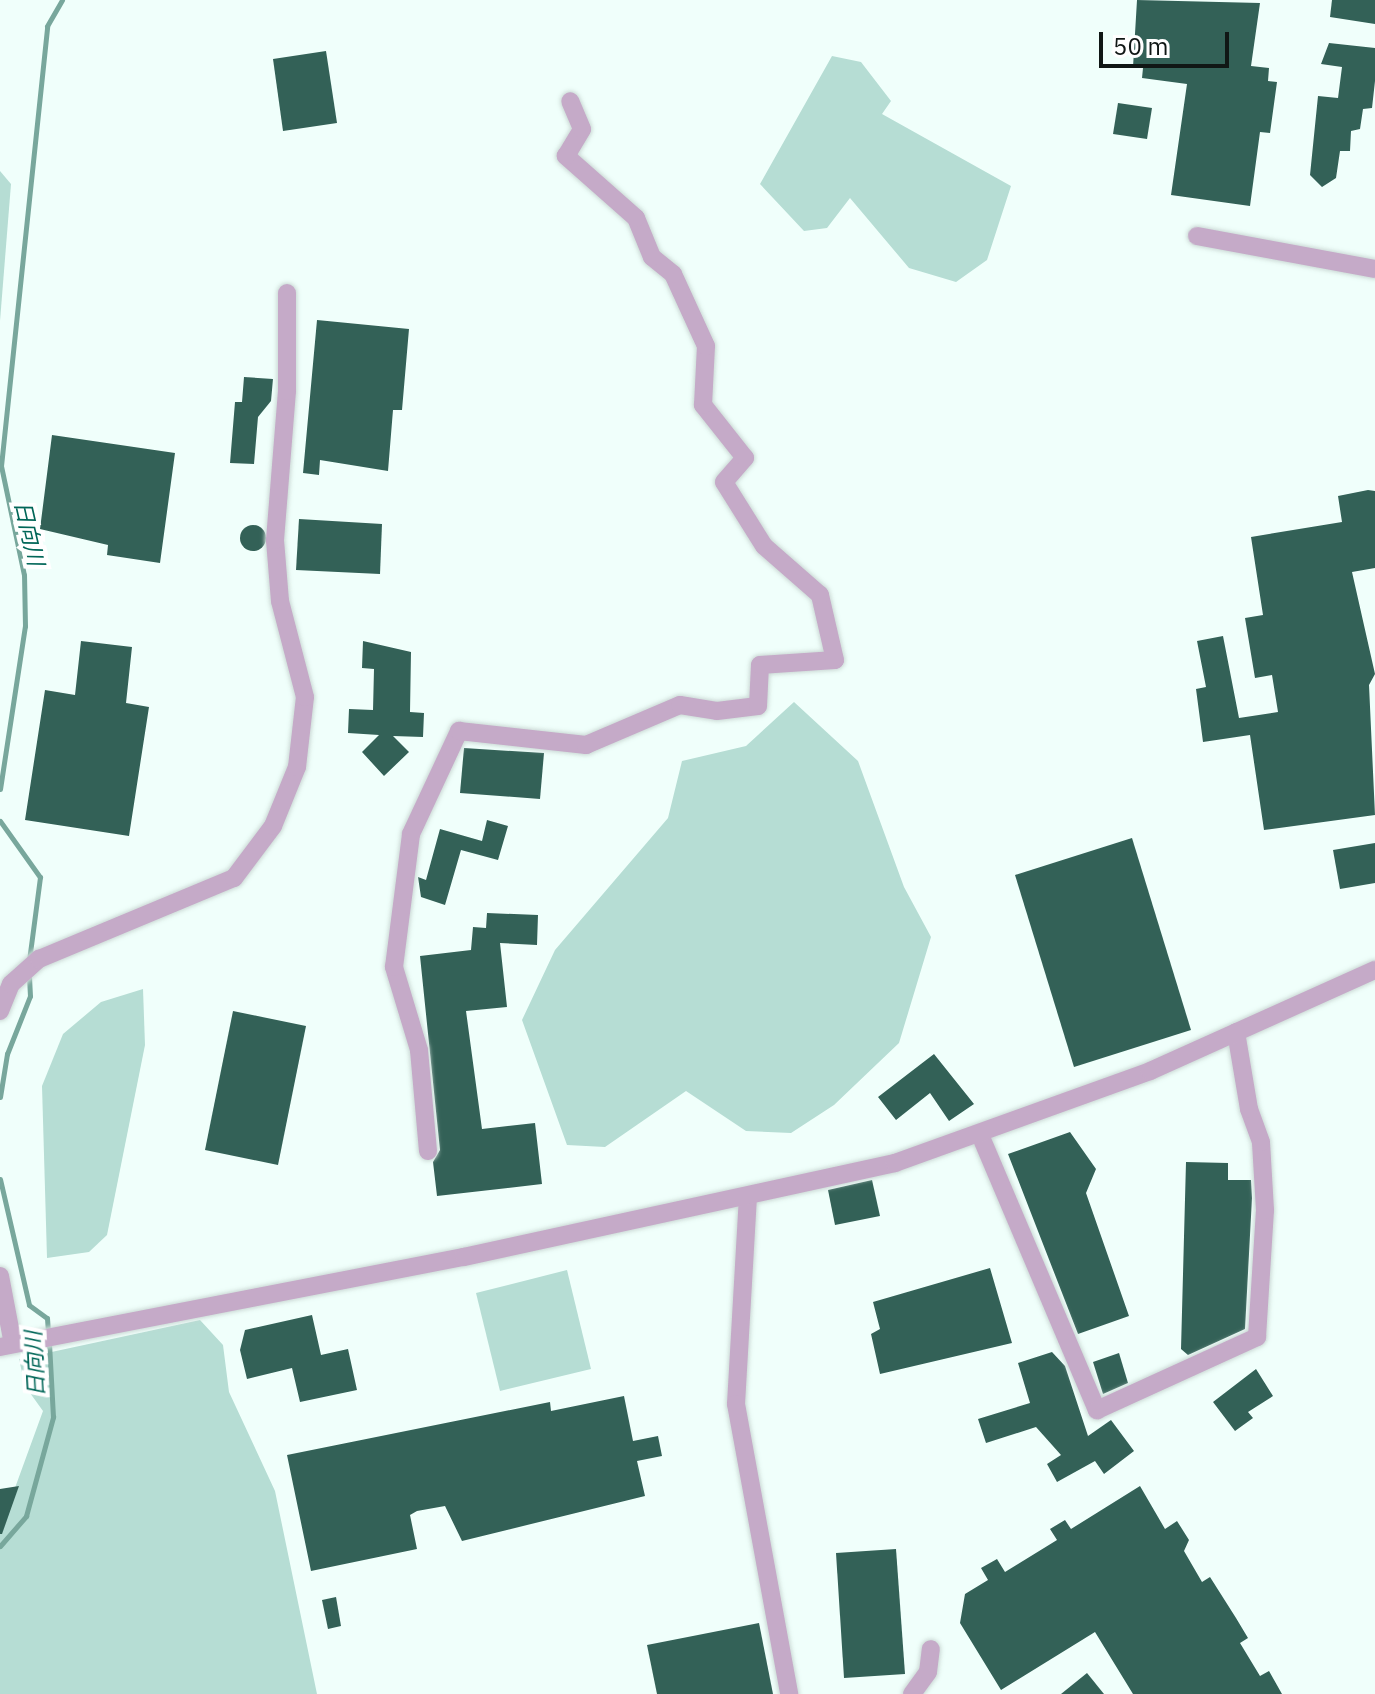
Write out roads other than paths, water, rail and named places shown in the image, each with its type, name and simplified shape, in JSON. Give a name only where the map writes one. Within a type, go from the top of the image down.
[{"type":"street","points":[[428,1151],[419,1050],[394,967],[411,834],[459,731],[586,745],[680,705],[717,711],[758,706],[760,665],[835,660],[820,595],[764,546],[724,482],[745,458],[703,405],[706,346],[673,274],[652,257],[636,218],[566,156],[582,129],[570,101]]},
{"type":"street","points":[[1197,236],[1375,269]]},
{"type":"street","points":[[0,1011],[11,984],[39,959],[234,878],[273,826],[297,767],[305,697],[280,601],[275,540],[287,391],[287,293]]},
{"type":"street","points":[[0,1276],[7,1346],[748,1196],[981,1137],[1236,1032],[1375,970]]},
{"type":"street","points":[[981,1137],[1097,1410],[1257,1337],[1265,1210],[1261,1142],[1249,1109],[1236,1032]]},
{"type":"street","points":[[748,1196],[736,1404],[789,1694]]},
{"type":"street","points":[[912,1694],[928,1672],[931,1649]]},
{"type":"waterway","name":"日向川","points":[[0,789],[25,626],[24,575],[1,466],[47,26],[62,0]]},
{"type":"waterway","name":"日向川","points":[[0,821],[40,877],[29,961]]},
{"type":"waterway","name":"日向川","points":[[0,1097],[7,1054],[30,996],[29,975]]},
{"type":"waterway","name":"日向川","points":[[0,1179],[29,1305],[47,1318],[48,1333]]},
{"type":"waterway","name":"日向川","points":[[0,1546],[26,1516],[53,1417],[49,1343]]}]
